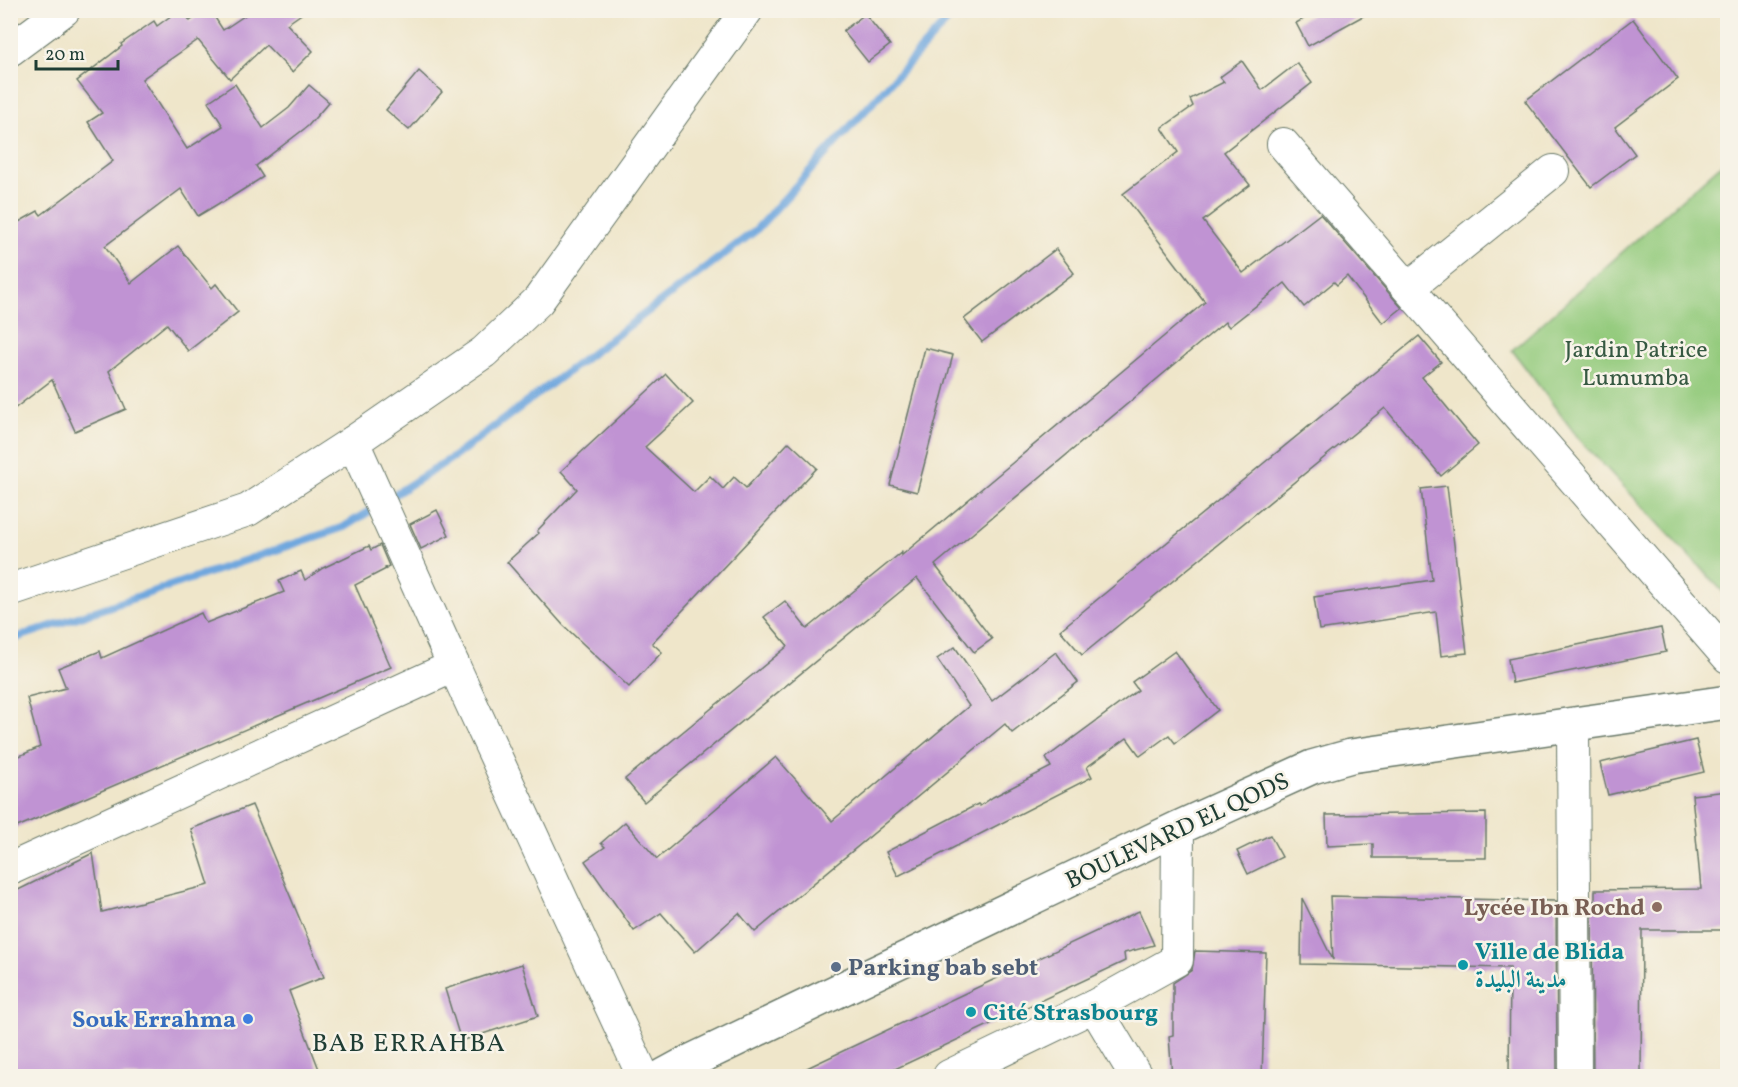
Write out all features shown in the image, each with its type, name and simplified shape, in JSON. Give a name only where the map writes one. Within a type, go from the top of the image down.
[{"type":"main road","name":"BOULEVARD EL QODS","points":[[663,1077],[685,1064],[1178,828],[1312,767],[1351,756],[1728,702]]},
{"type":"street","points":[[10,50],[64,10]]},
{"type":"street","points":[[10,590],[248,510],[353,442],[484,351],[538,301],[747,10]]},
{"type":"street","points":[[1283,144],[1728,657]]},
{"type":"street","points":[[1408,288],[1553,171]]},
{"type":"street","points":[[353,442],[643,1077]]},
{"type":"street","points":[[10,869],[454,666]]},
{"type":"street","points":[[1573,725],[1575,1077]]},
{"type":"street","points":[[949,1077],[1094,1006],[1177,960],[1178,828]]},
{"type":"street","points":[[1094,1006],[1136,1077]]},
{"type":"green space","name":"Jardin Patrice Lumumba","points":[[1727,159],[1727,596],[1579,439],[1512,350]]},
{"type":"building","points":[[179,10],[183,10],[190,21],[206,10],[210,10],[223,30],[253,10],[307,10],[287,24],[313,51],[292,72],[266,45],[230,79],[198,40],[142,79],[187,149],[223,126],[208,102],[235,84],[263,128],[289,108],[309,85],[329,102],[308,126],[256,166],[263,177],[198,216],[181,189],[105,246],[131,283],[178,246],[212,288],[216,284],[238,312],[188,351],[167,324],[109,371],[126,409],[75,431],[52,380],[10,412],[10,227],[38,211],[41,215],[113,161],[88,122],[102,113],[77,81],[122,46],[121,44],[154,21],[157,26]]},
{"type":"building","points":[[1319,10],[1374,10],[1308,46],[1296,23]]},
{"type":"building","points":[[865,14],[890,45],[868,62],[843,31]]},
{"type":"building","points":[[1633,19],[1678,79],[1615,127],[1635,154],[1591,187],[1525,101]]},
{"type":"building","points":[[1242,61],[1262,90],[1297,63],[1312,83],[1224,152],[1250,185],[1203,221],[1243,273],[1320,214],[1402,308],[1383,323],[1347,276],[1337,285],[1334,282],[1304,307],[1285,283],[1229,327],[1225,322],[935,565],[992,639],[974,652],[917,578],[644,802],[625,779],[788,646],[764,617],[785,601],[807,629],[902,552],[901,556],[1205,302],[1123,194],[1178,152],[1162,128],[1193,106],[1190,99],[1224,82],[1220,77]]},
{"type":"building","points":[[419,71],[442,92],[409,130],[386,110]]},
{"type":"building","points":[[1056,249],[1074,273],[982,342],[964,319]]},
{"type":"building","points":[[1419,336],[1441,362],[1422,377],[1478,445],[1441,476],[1385,408],[1082,655],[1060,630]]},
{"type":"building","points":[[925,348],[953,355],[917,492],[890,485]]},
{"type":"building","points":[[666,374],[693,403],[645,447],[694,492],[710,476],[723,489],[734,477],[746,488],[789,442],[817,468],[652,643],[662,652],[629,687],[563,625],[507,562],[539,533],[537,531],[577,489],[561,471]]},
{"type":"building","points":[[1447,486],[1467,653],[1441,656],[1436,612],[1319,630],[1314,597],[1432,580],[1421,489]]},
{"type":"building","points":[[437,510],[449,535],[421,549],[410,524]]},
{"type":"building","points":[[380,545],[389,566],[355,585],[391,667],[10,830],[10,760],[40,747],[27,698],[66,688],[58,668],[100,651],[102,658],[201,613],[206,623],[284,592],[279,581],[301,571],[305,580],[323,568],[369,546],[371,550]]},
{"type":"building","points":[[1661,628],[1666,652],[1512,683],[1508,659]]},
{"type":"building","points":[[955,647],[992,701],[1056,652],[1078,682],[1012,733],[1005,724],[755,932],[739,913],[695,952],[661,913],[634,931],[585,861],[605,847],[601,843],[625,822],[657,859],[776,757],[832,821],[969,706],[937,659]]},
{"type":"building","points":[[1175,651],[1218,710],[1175,743],[1169,735],[1140,756],[1127,738],[1087,767],[1092,777],[898,876],[886,852],[978,804],[980,806],[1051,767],[1046,758],[1138,690],[1132,682]]},
{"type":"building","points":[[1696,740],[1704,772],[1608,795],[1600,763]]},
{"type":"building","points":[[1728,791],[1728,930],[1642,930],[1641,1077],[1593,1077],[1592,901],[1595,901],[1595,890],[1701,889],[1692,795]]},
{"type":"building","points":[[252,805],[324,977],[289,991],[322,1077],[10,1077],[10,894],[93,853],[102,912],[209,885],[191,829]]},
{"type":"building","points":[[1486,813],[1486,858],[1373,858],[1373,844],[1327,846],[1326,815]]},
{"type":"building","points":[[1270,835],[1282,857],[1248,874],[1237,851]]},
{"type":"building","points":[[1330,896],[1556,901],[1557,1077],[1509,1077],[1510,968],[1301,964],[1302,898],[1333,960]]},
{"type":"building","name":"Cité Strasbourg","points":[[1139,911],[1154,945],[1124,953],[1125,961],[878,1077],[788,1077]]},
{"type":"building","points":[[1195,951],[1266,953],[1262,1077],[1172,1077],[1169,1036],[1173,1035],[1173,983],[1192,970]]},
{"type":"building","points":[[522,964],[538,1016],[461,1041],[445,989]]},
{"type":"waterway","points":[[386,500],[455,456],[755,231],[957,10]]},
{"type":"waterway","points":[[10,640],[344,527],[376,507]]},
{"type":"place","name":"Lycée Ibn Rochd","points":[[1657,907]]},
{"type":"place","name":"Ville de Blida مدينة البليدة","points":[[1463,965]]},
{"type":"place","name":"Parking bab sebt","points":[[836,967]]},
{"type":"place","name":"Cité Strasbourg","points":[[971,1012]]},
{"type":"place","name":"Souk Errahma","points":[[248,1019]]},
{"type":"district","name":"BAB ERRAHBA","points":[[409,1042]]}]
